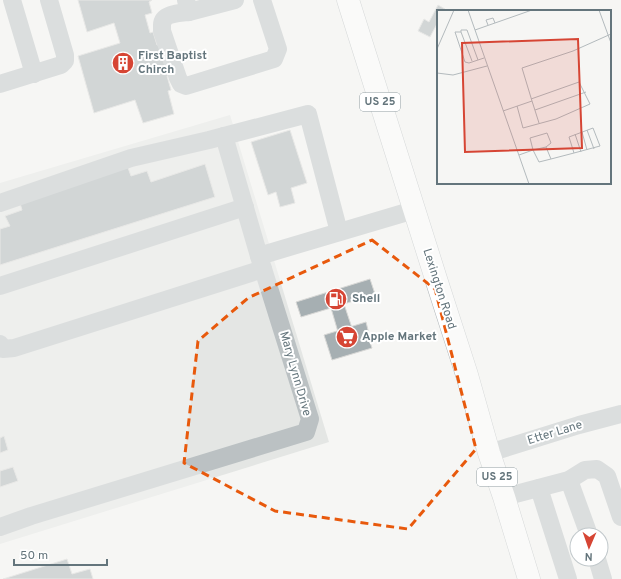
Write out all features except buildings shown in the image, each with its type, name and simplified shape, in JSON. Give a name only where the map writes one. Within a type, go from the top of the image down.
[{"type":"main road","name":"Lexington Road","points":[[348,0],[469,382],[489,453],[529,579]]},
{"type":"street","points":[[12,0],[34,74]]},
{"type":"street","points":[[0,84],[61,65],[65,61],[65,55],[49,0]]},
{"type":"street","points":[[236,0],[187,6],[164,19],[162,31],[181,84],[186,86],[274,59],[278,49],[262,0]]},
{"type":"street","points":[[0,203],[132,158],[308,114],[339,232]]},
{"type":"street","points":[[224,136],[261,263]]},
{"type":"street","points":[[0,286],[245,207]]},
{"type":"street","points":[[0,344],[3,349],[14,348],[261,263],[339,232],[414,210]]},
{"type":"street","name":"Mary Lynn Drive","points":[[0,527],[31,516],[306,432],[310,419],[261,263]]},
{"type":"street","name":"Etter Lane","points":[[489,453],[579,425],[621,414]]},
{"type":"street","points":[[504,497],[569,480],[585,470],[597,470],[607,476],[621,517]]},
{"type":"street","points":[[569,480],[586,527]]},
{"type":"street","points":[[539,488],[568,579]]},
{"type":"street","points":[[599,567],[603,579]]},
{"type":"highlighted area","points":[[372,240],[435,289],[476,449],[408,529],[275,511],[184,463],[198,341],[248,298]]},
{"type":"shaded area","points":[[230,115],[329,442],[0,544],[0,183]]},
{"type":"place","name":"First Baptist Chirch","points":[[123,63]]},
{"type":"place","name":"Shell","points":[[336,299]]},
{"type":"place","name":"Apple Market","points":[[347,337]]}]
